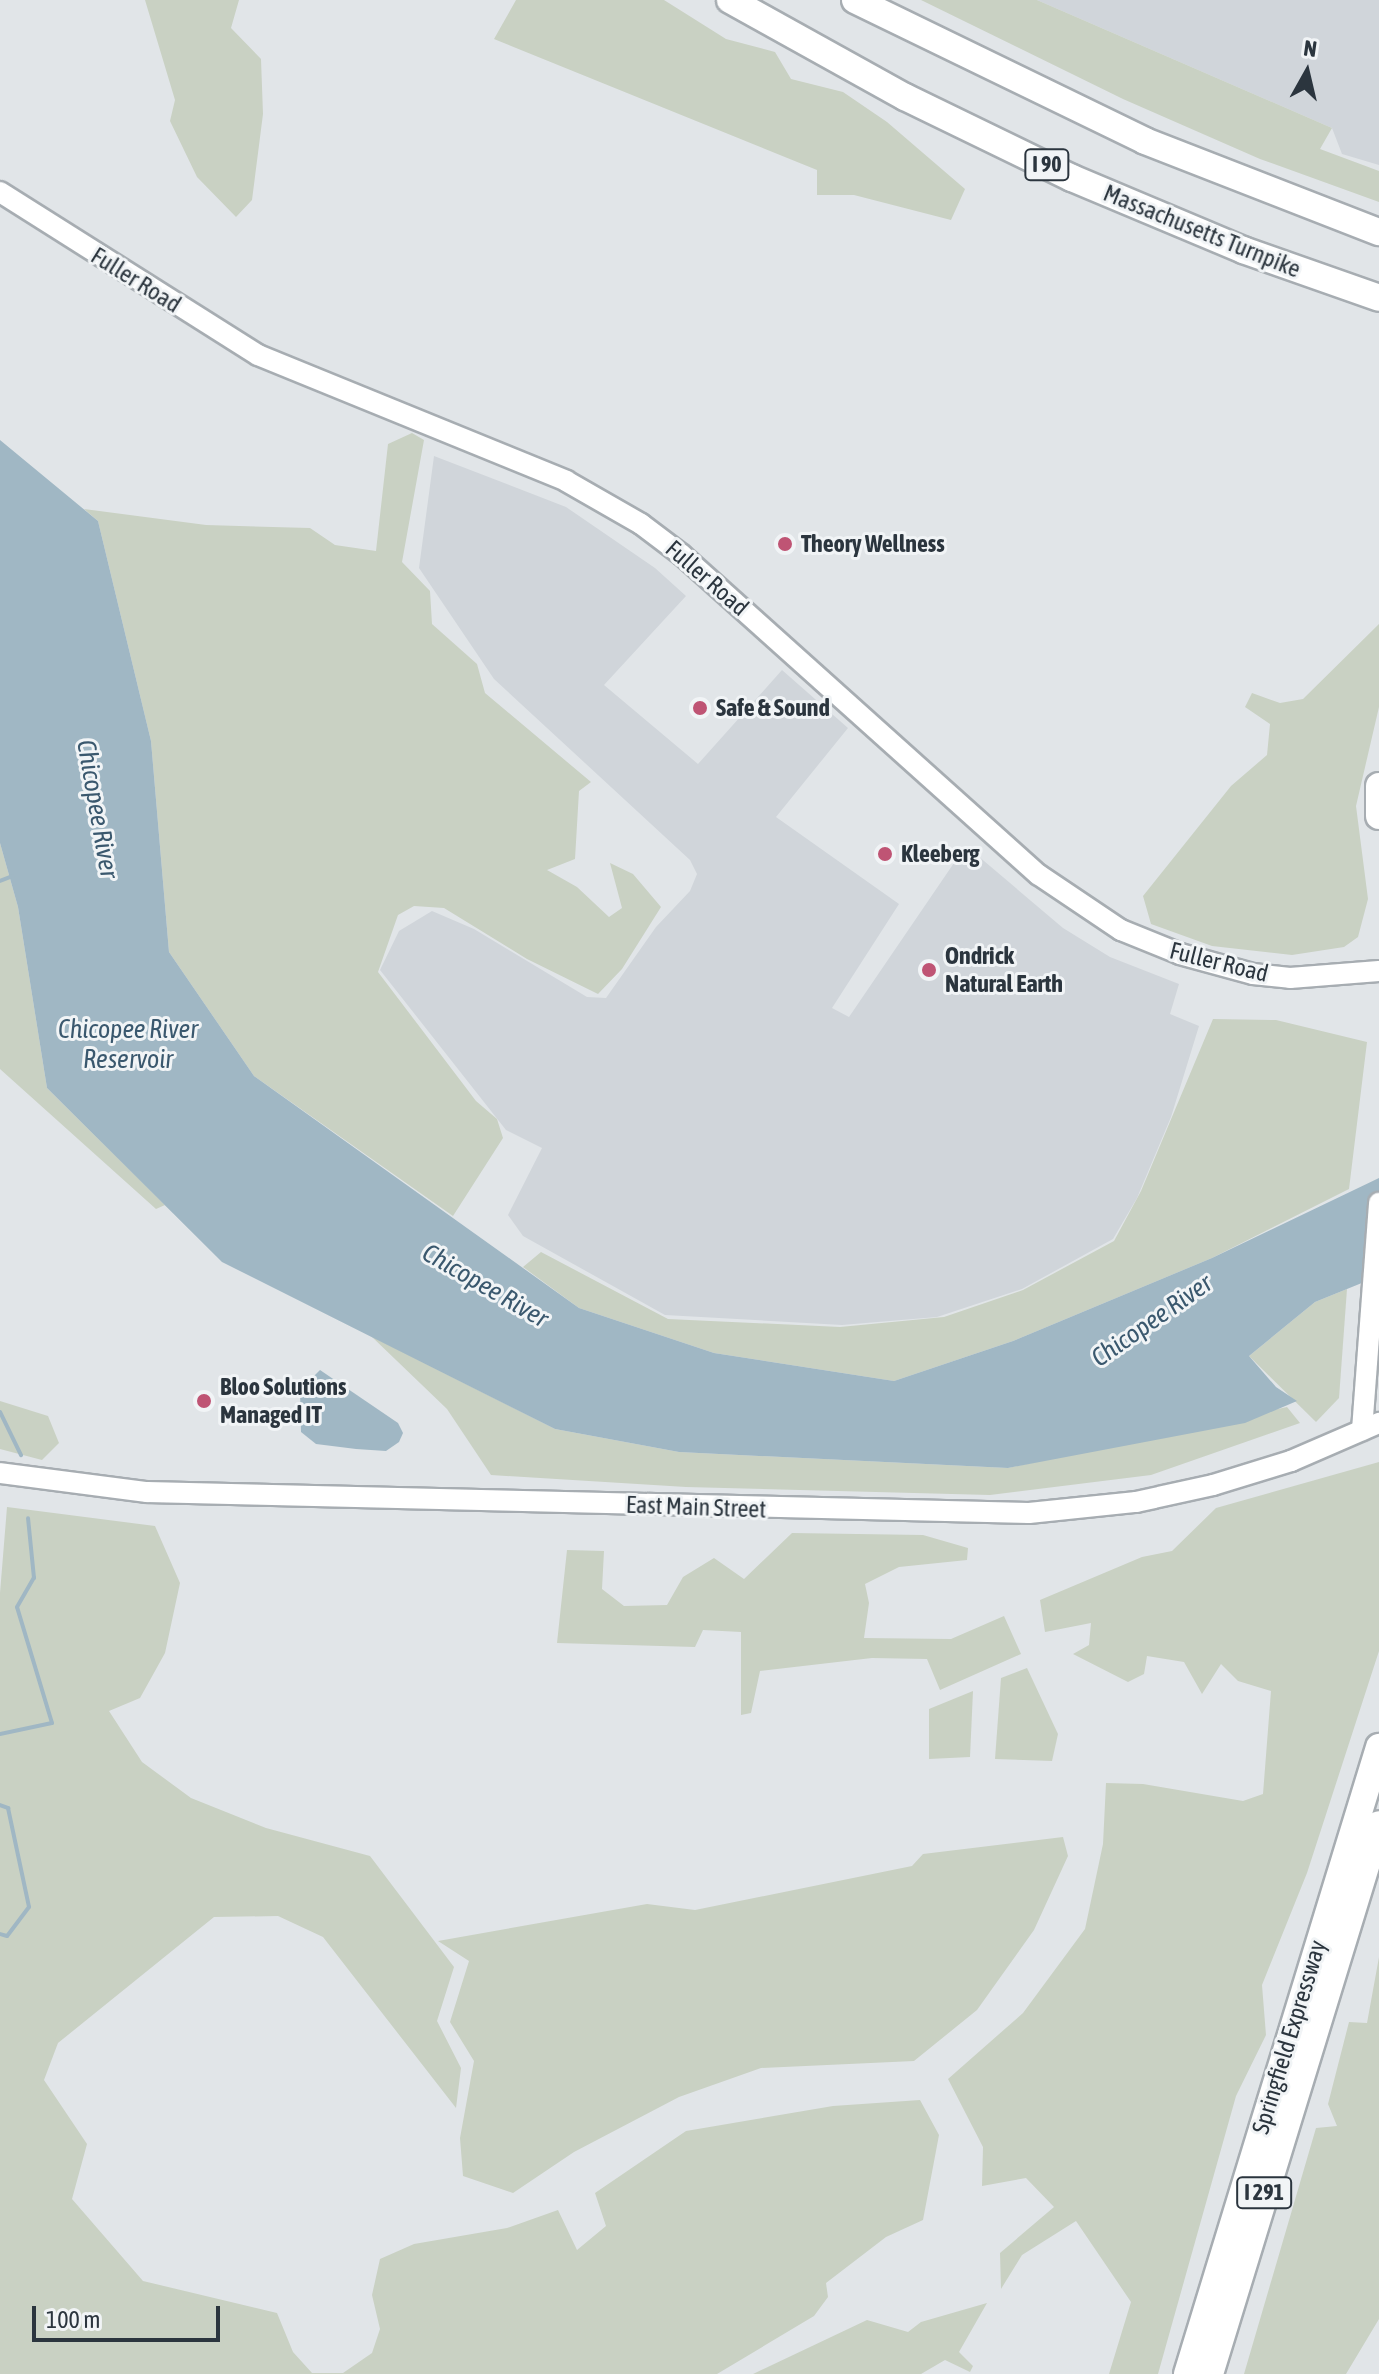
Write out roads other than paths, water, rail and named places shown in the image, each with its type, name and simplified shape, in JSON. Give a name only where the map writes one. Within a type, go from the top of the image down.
[{"type":"highway","name":"Massachusetts Turnpike","points":[[730,0],[884,87],[1072,178],[1243,250],[1379,298]]},
{"type":"highway","name":"I 90","points":[[855,0],[1145,141],[1379,232]]},
{"type":"highway","points":[[1379,786],[1379,816]]},
{"type":"highway","name":"Springfield Expressway","points":[[1187,2374],[1379,1747]]},
{"type":"highway","name":"Springfield Expressway","points":[[1210,2374],[1379,1824]]},
{"type":"main road","name":"Fuller Road","points":[[0,192],[258,355],[566,481],[630,517],[682,555],[1039,875],[1121,930],[1180,954],[1253,974],[1290,978],[1379,971]]},
{"type":"main road","points":[[1370,1426],[1369,1326],[1379,1203]]},
{"type":"main road","name":"East Main Street","points":[[0,1473],[147,1492],[1001,1514],[1093,1508],[1176,1494],[1291,1461],[1370,1426]]},
{"type":"water","name":"Chicopee River Reservoir","points":[[0,440],[98,521],[151,741],[169,952],[254,1076],[579,1308],[714,1353],[894,1381],[1013,1341],[1212,1258],[1379,1178],[1379,1276],[1315,1302],[1249,1356],[1276,1387],[1297,1401],[1245,1423],[1008,1468],[679,1452],[555,1429],[222,1262],[47,1088],[18,907],[0,843]]},
{"type":"water","points":[[320,1370],[398,1423],[403,1433],[399,1442],[386,1451],[356,1449],[316,1444],[301,1432],[300,1390]]},
{"type":"waterway","points":[[0,881],[13,876]]},
{"type":"waterway","points":[[0,1412],[21,1455]]},
{"type":"waterway","points":[[0,1734],[52,1723],[17,1607],[34,1578],[28,1518]]},
{"type":"waterway","points":[[0,1805],[8,1808],[29,1907],[7,1936],[0,1934]]},
{"type":"place","name":"Theory Wellness","points":[[785,544]]},
{"type":"place","name":"Safe & Sound","points":[[700,708]]},
{"type":"place","name":"Kleeberg","points":[[885,854]]},
{"type":"place","name":"Ondrick Natural Earth","points":[[929,970]]},
{"type":"place","name":"Bloo Solutions Managed IT","points":[[204,1401]]},
{"type":"water label","name":"Chicopee River","points":[[97,809]]},
{"type":"water label","name":"Chicopee River","points":[[485,1286]]},
{"type":"water label","name":"Chicopee River","points":[[1152,1321]]}]
